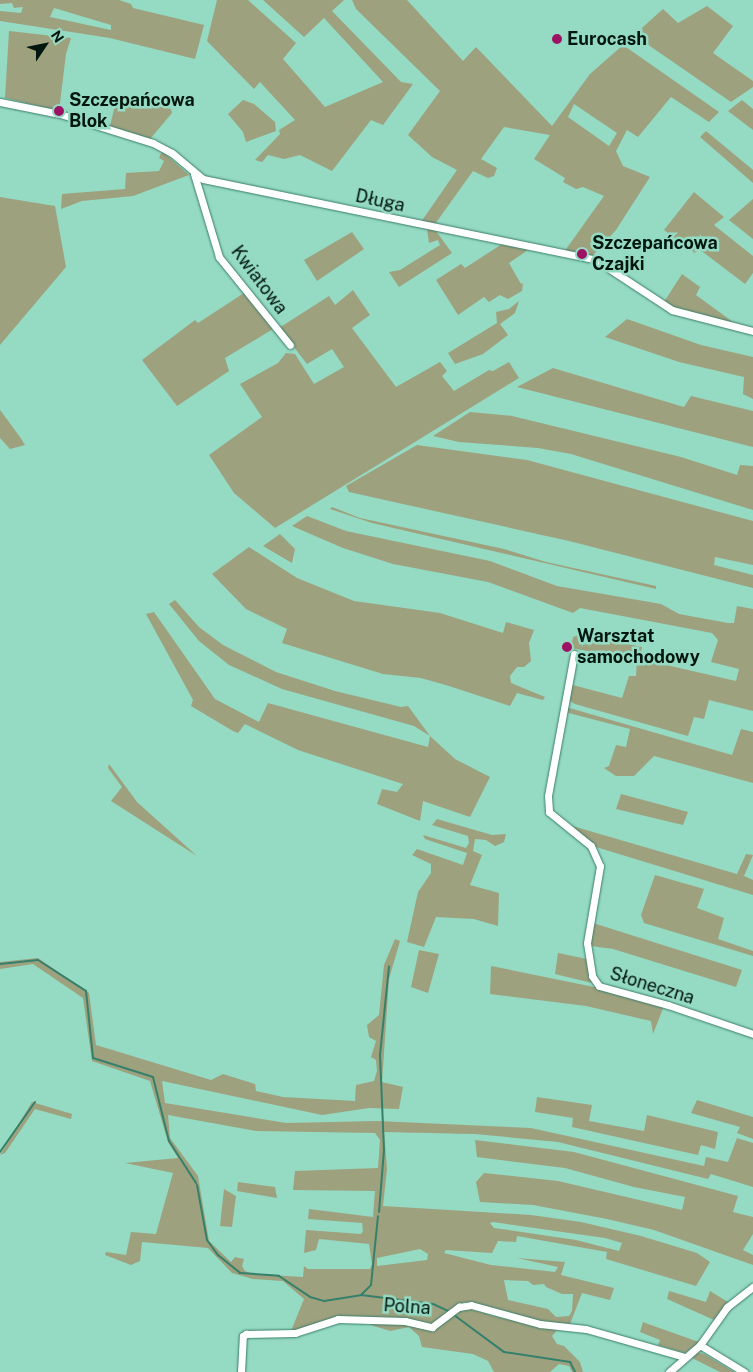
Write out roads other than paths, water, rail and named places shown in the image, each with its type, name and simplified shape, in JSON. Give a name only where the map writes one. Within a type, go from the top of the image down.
[{"type":"street","name":"Długa","points":[[0,102],[60,114],[153,143],[172,153],[194,174],[229,185],[596,260],[607,264],[665,307],[724,326],[753,331]]},
{"type":"street","name":"Kwiatowa","points":[[194,174],[219,257],[290,345]]},
{"type":"street","name":"Słoneczna","points":[[574,654],[548,796],[549,812],[591,846],[600,866],[587,943],[592,976],[599,986],[668,1005],[753,1034]]},
{"type":"street","points":[[669,1372],[700,1345],[727,1307],[753,1287]]},
{"type":"street","name":"Polna","points":[[241,1372],[242,1336],[246,1334],[295,1333],[338,1319],[405,1321],[432,1327],[459,1307],[471,1305],[540,1324],[586,1329],[684,1357]]},
{"type":"street","points":[[700,1345],[744,1372]]},
{"type":"waterway","points":[[0,964],[38,960],[86,991],[93,1058],[153,1077],[169,1141],[196,1183]]},
{"type":"waterway","points":[[379,1212],[384,1150],[380,1055],[389,966]]},
{"type":"waterway","points":[[0,1152],[35,1102]]},
{"type":"waterway","points":[[197,1185],[207,1240],[218,1255],[240,1273],[279,1276],[310,1297],[324,1301],[361,1295],[433,1304],[448,1311]]},
{"type":"waterway","points":[[361,1295],[371,1285],[378,1216]]},
{"type":"waterway","points":[[454,1315],[504,1352],[570,1362],[575,1372]]},
{"type":"place","name":"Eurocash","points":[[557,39]]},
{"type":"place","name":"Szczepańcowa Blok","points":[[59,111]]},
{"type":"place","name":"Szczepańcowa Czajki","points":[[582,254]]},
{"type":"place","name":"Warsztat samochodowy","points":[[567,647]]}]
